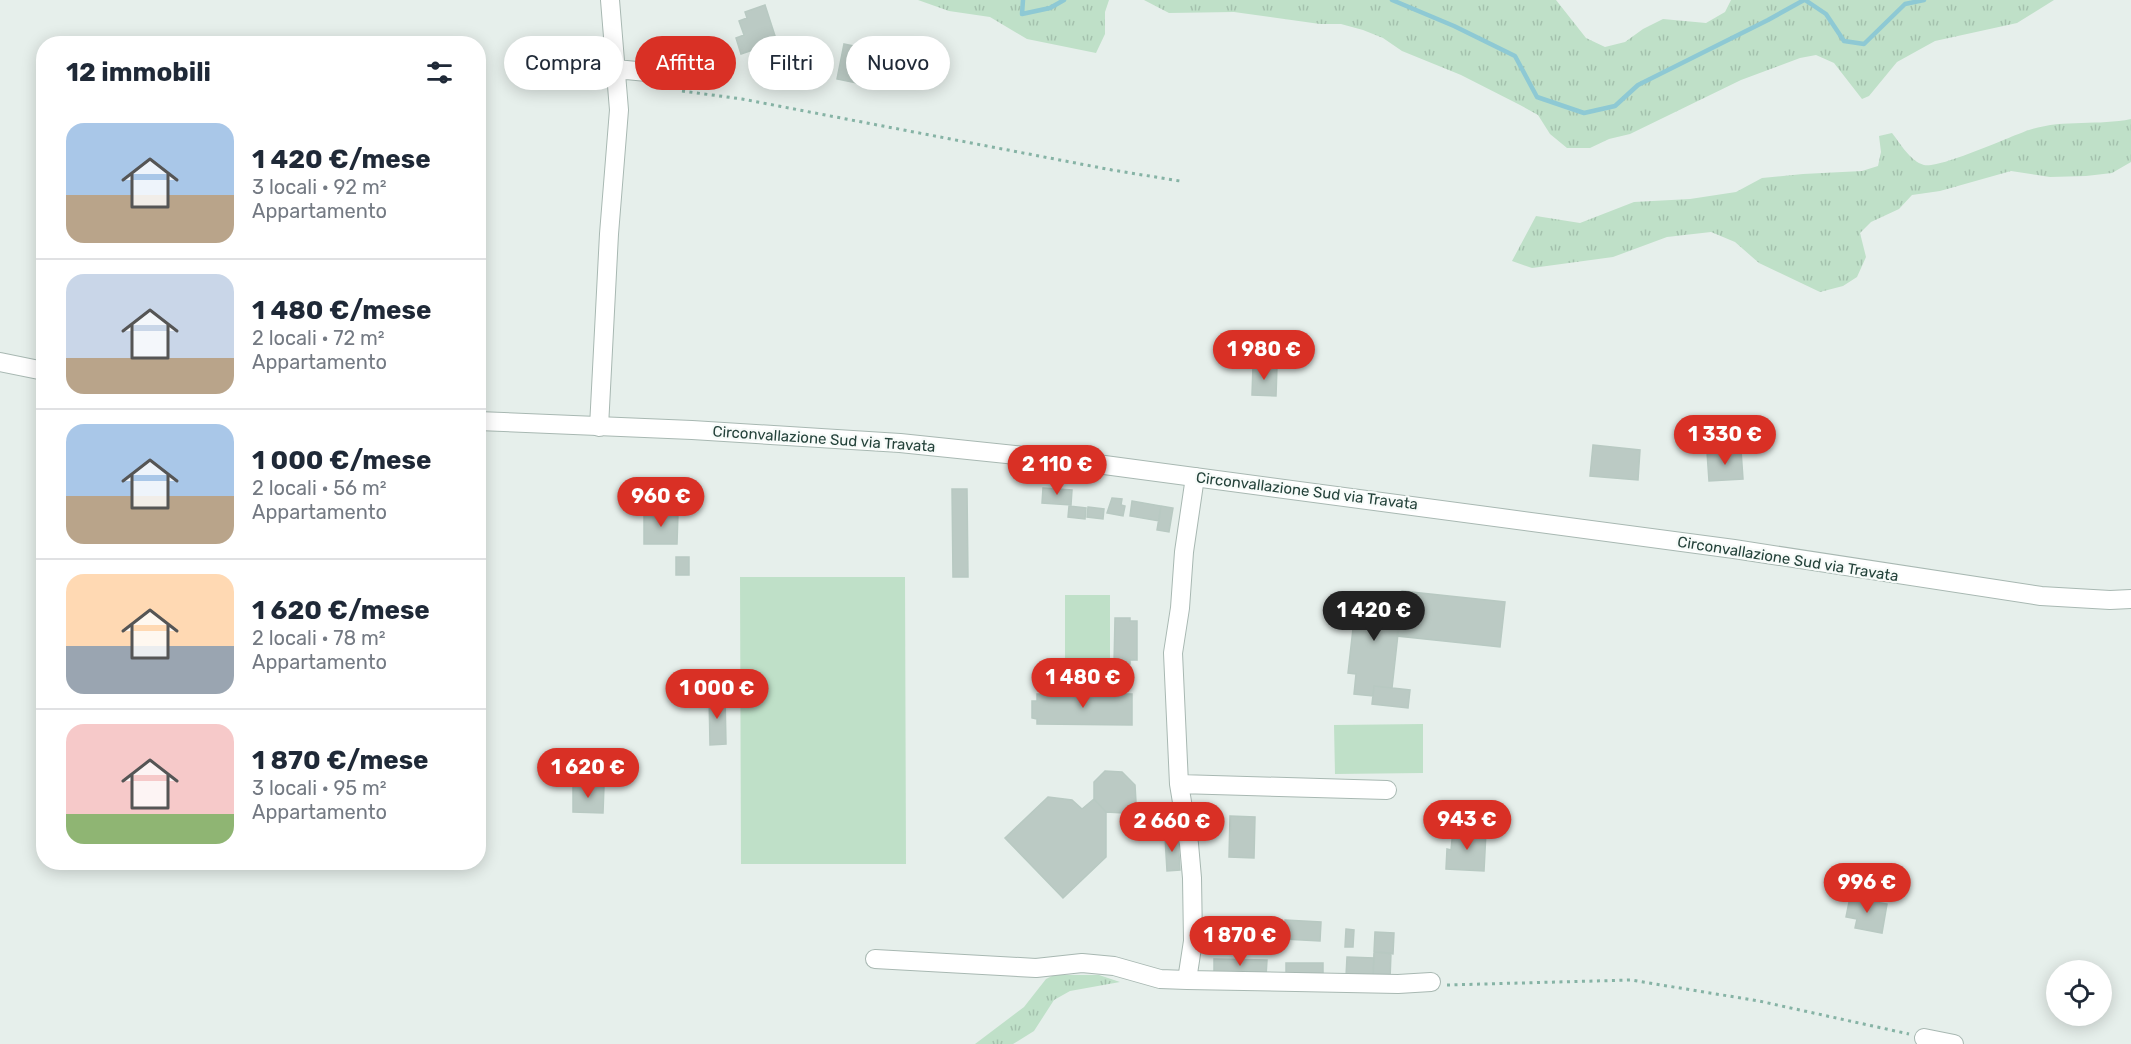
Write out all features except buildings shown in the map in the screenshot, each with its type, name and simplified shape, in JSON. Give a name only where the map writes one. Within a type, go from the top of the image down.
[{"type":"street","points":[[609,0],[613,36]]},
{"type":"street","points":[[599,427],[609,234],[620,110],[618,90]]},
{"type":"street","points":[[0,362],[36,369]]},
{"type":"street","name":"Circonvallazione Sud via Travata","points":[[486,421],[900,442],[1082,462],[1734,549],[2041,596],[2131,599]]},
{"type":"street","points":[[1187,981],[1193,941],[1192,878],[1179,784],[1173,653],[1195,477]]},
{"type":"street","points":[[1179,784],[1387,790]]},
{"type":"street","points":[[875,958],[1036,968],[1082,963],[1114,966],[1160,979],[1187,981],[1398,984],[1431,982]]},
{"type":"street","points":[[1924,1038],[1954,1044]]},
{"type":"path","points":[[707,90],[742,99],[1180,181]]},
{"type":"path","points":[[1431,982],[1444,985],[1632,980],[1759,1000],[1924,1038]]},
{"type":"green space","points":[[918,0],[1109,0],[1105,12],[1105,34],[1096,53],[1027,39],[990,17],[949,11]]},
{"type":"green space","points":[[1144,0],[1556,0],[1586,38],[1605,47],[1625,42],[1643,29],[1663,19],[1706,23],[1725,12],[1731,0],[2054,0],[2017,23],[1935,41],[1897,62],[1869,96],[1862,99],[1834,63],[1816,55],[1800,58],[1741,80],[1630,134],[1609,139],[1590,148],[1567,148],[1550,134],[1538,115],[1461,75],[1402,51],[1383,38],[1363,30],[1341,24],[1320,24],[1234,12],[1169,13]]},
{"type":"green space","points":[[2131,119],[2131,162],[2112,173],[2050,177],[2011,171],[1940,191],[1912,195],[1899,209],[1871,222],[1860,233],[1866,257],[1857,277],[1843,286],[1820,292],[1759,263],[1735,242],[1711,232],[1667,237],[1613,257],[1532,268],[1512,261],[1536,216],[1580,223],[1634,202],[1690,199],[1736,192],[1762,178],[1862,171],[1878,166],[1881,152],[1879,136],[1892,133],[1914,160],[1924,165],[1932,165],[2029,130],[2054,125]]},
{"type":"green space","points":[[740,577],[905,577],[906,864],[741,864]]},
{"type":"green space","points":[[1065,595],[1110,595],[1110,685],[1065,684]]},
{"type":"green space","points":[[1423,724],[1423,773],[1335,774],[1334,725]]},
{"type":"green space","points":[[1054,975],[1099,975],[1120,982],[1070,991],[1054,1000],[1034,1031],[1013,1044],[975,1044],[1024,1007],[1046,979]]},
{"type":"waterway","points":[[1023,0],[1022,14],[1050,8],[1064,0]]},
{"type":"waterway","points":[[1392,0],[1454,26],[1515,56],[1537,97],[1584,113],[1615,106],[1638,85],[1804,0]]},
{"type":"waterway","points":[[1805,0],[1826,14],[1844,41],[1864,44],[1905,4],[1924,0]]}]
